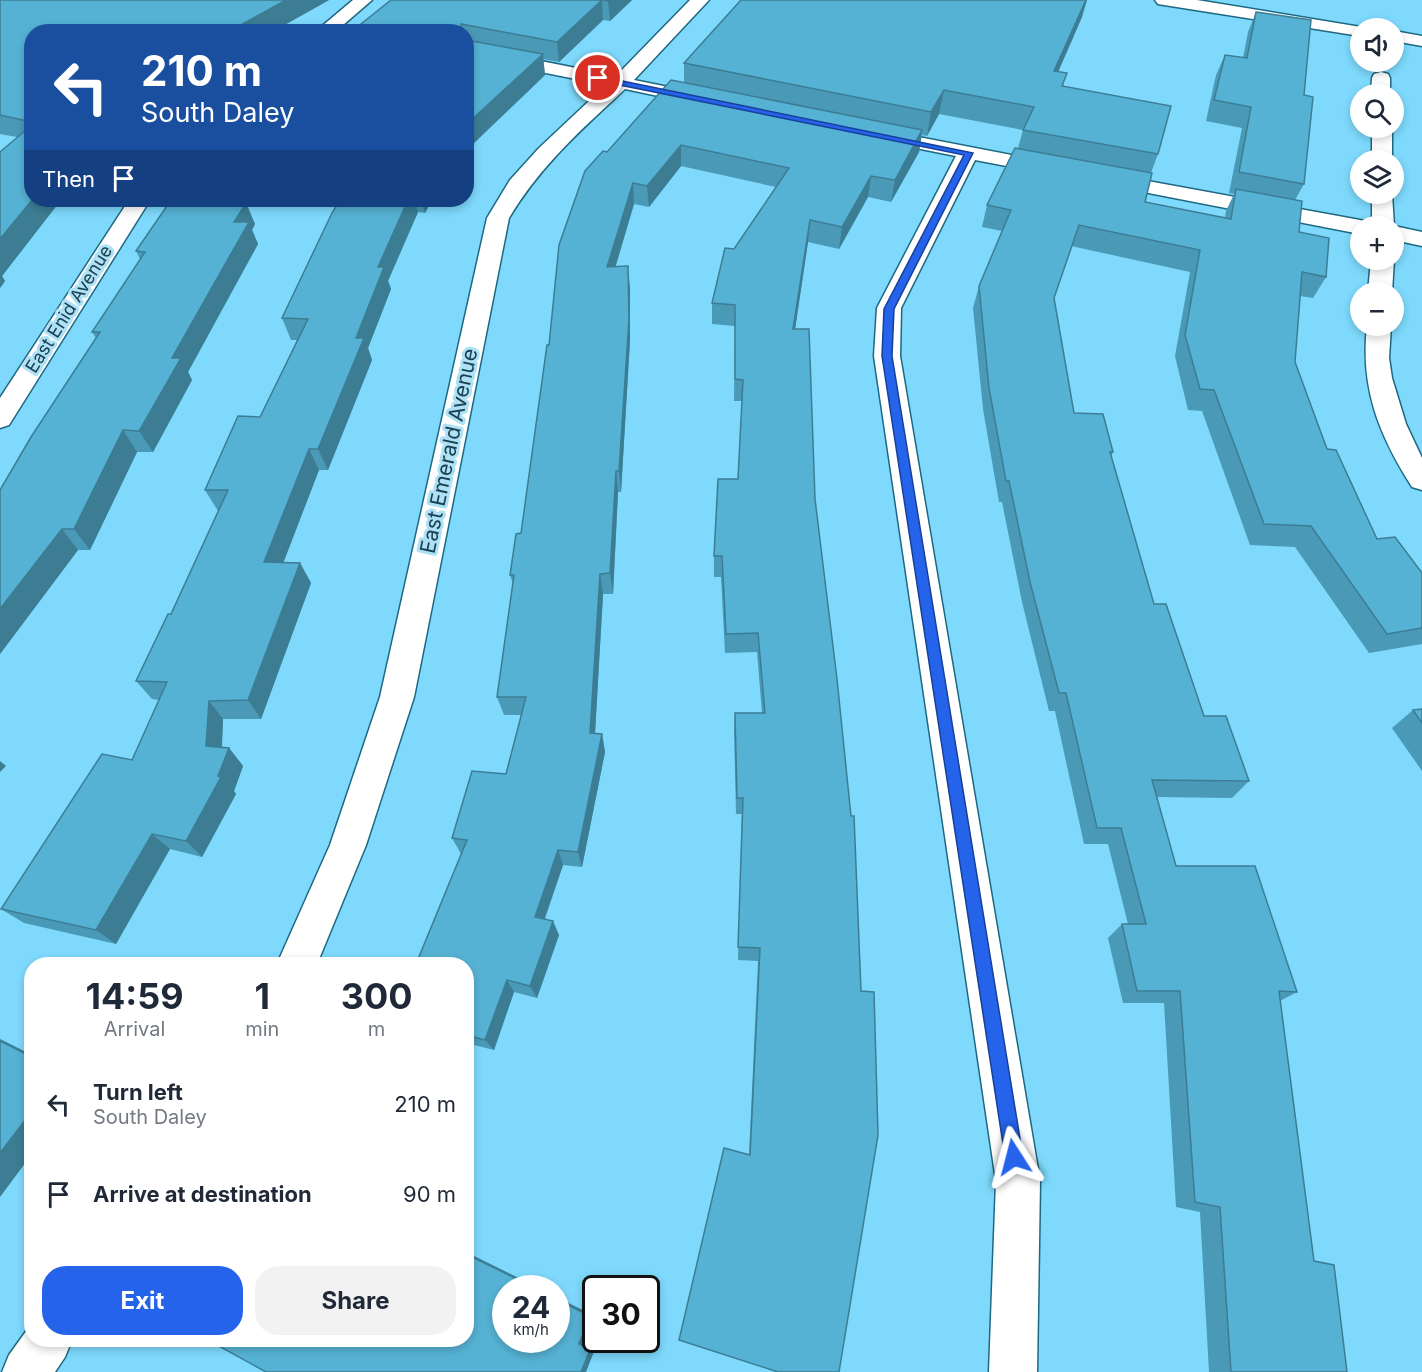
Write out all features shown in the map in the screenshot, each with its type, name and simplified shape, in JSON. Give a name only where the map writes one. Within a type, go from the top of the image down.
[{"type":"street","points":[[334,24],[363,0]]},
{"type":"street","name":"East Emerald Avenue","points":[[300,957],[348,845],[397,697],[498,218],[518,185],[546,152],[620,82],[700,0]]},
{"type":"street","points":[[1164,0],[1350,29]]},
{"type":"street","points":[[1404,37],[1422,40]]},
{"type":"street","points":[[474,53],[725,104]]},
{"type":"street","points":[[852,130],[1350,225]]},
{"type":"street","points":[[969,153],[889,309],[887,356],[1018,1181],[1013,1372]]},
{"type":"street","name":"East Enid Avenue","points":[[0,419],[135,207]]},
{"type":"street","points":[[1404,235],[1422,239]]},
{"type":"street","points":[[1378,336],[1377,363],[1388,412],[1407,459],[1422,480]]},
{"type":"street","points":[[26,1372],[43,1347]]},
{"type":"building","points":[[0,0],[286,0],[242,24],[24,24],[24,120],[0,115]]},
{"type":"building","points":[[391,0],[602,0],[557,42],[474,26],[474,24],[361,24]]},
{"type":"building","points":[[741,0],[1086,0],[1054,71],[1067,73],[1062,86],[1171,106],[1158,154],[1023,130],[1034,107],[944,90],[931,112],[684,63]]},
{"type":"building","points":[[1256,12],[1311,20],[1304,95],[1313,97],[1304,184],[1239,172],[1251,107],[1214,100],[1225,55],[1247,58]]},
{"type":"building","points":[[474,41],[543,54],[474,117]]},
{"type":"building","points":[[671,80],[922,130],[895,180],[871,176],[842,227],[810,220],[793,329],[809,329],[815,499],[851,816],[854,816],[861,991],[874,992],[878,1135],[839,1372],[778,1372],[679,1340],[724,1148],[750,1155],[760,948],[738,947],[743,798],[737,798],[735,713],[765,713],[758,633],[726,634],[722,556],[714,556],[718,479],[738,479],[743,380],[735,379],[735,305],[712,303],[725,248],[734,249],[789,168],[681,145],[647,186],[633,183],[607,267],[628,266],[629,319],[610,573],[600,574],[590,733],[602,734],[578,852],[558,850],[535,917],[553,921],[530,986],[507,980],[485,1040],[474,1037],[474,957],[419,957],[467,840],[452,838],[472,771],[506,774],[526,697],[497,697],[514,575],[510,575],[516,534],[521,533],[547,345],[549,345],[559,245],[585,171],[603,151],[607,152]]},
{"type":"building","points":[[24,132],[24,207],[26,207],[0,239],[0,152]]},
{"type":"building","points":[[1015,148],[1152,173],[1145,202],[1231,219],[1236,189],[1302,201],[1299,232],[1329,238],[1326,277],[1302,272],[1295,362],[1327,449],[1336,450],[1377,539],[1395,537],[1422,573],[1422,628],[1387,634],[1311,526],[1264,524],[1214,390],[1200,389],[1185,335],[1200,250],[1079,225],[1054,298],[1074,413],[1103,414],[1113,452],[1110,452],[1154,604],[1166,604],[1204,716],[1226,716],[1249,781],[1152,780],[1176,866],[1255,866],[1297,992],[1279,991],[1314,1261],[1334,1265],[1347,1372],[1231,1372],[1220,1207],[1195,1202],[1180,991],[1137,991],[1122,924],[1146,924],[1121,828],[1097,828],[1066,693],[1059,693],[1030,582],[1009,481],[1006,481],[989,388],[979,286],[1011,210],[987,205]]},
{"type":"building","points":[[166,207],[243,207],[234,222],[249,222],[172,358],[181,358],[139,431],[123,430],[74,529],[62,529],[0,609],[0,490],[31,437],[100,332],[92,332],[145,252],[136,251]]},
{"type":"building","points":[[336,207],[405,207],[378,267],[384,267],[356,338],[364,338],[318,449],[309,449],[264,562],[300,563],[248,700],[209,701],[206,746],[229,748],[218,776],[221,777],[186,841],[152,834],[96,930],[1,909],[102,754],[132,760],[167,682],[136,681],[168,614],[171,614],[228,490],[205,490],[238,416],[260,417],[308,319],[282,318]]},
{"type":"building","points":[[1422,709],[1422,723],[1413,710]]},
{"type":"building","points":[[0,1041],[24,1053],[24,1122],[0,1153]]},
{"type":"building","points":[[474,1258],[509,1275],[492,1275],[492,1353],[570,1353],[570,1306],[582,1312],[582,1336],[579,1344],[582,1346],[582,1353],[589,1353],[581,1372],[266,1372],[221,1347],[474,1347]]},
{"type":"route","points":[[598,78],[969,153],[889,309],[887,356],[1014,1157]]}]
